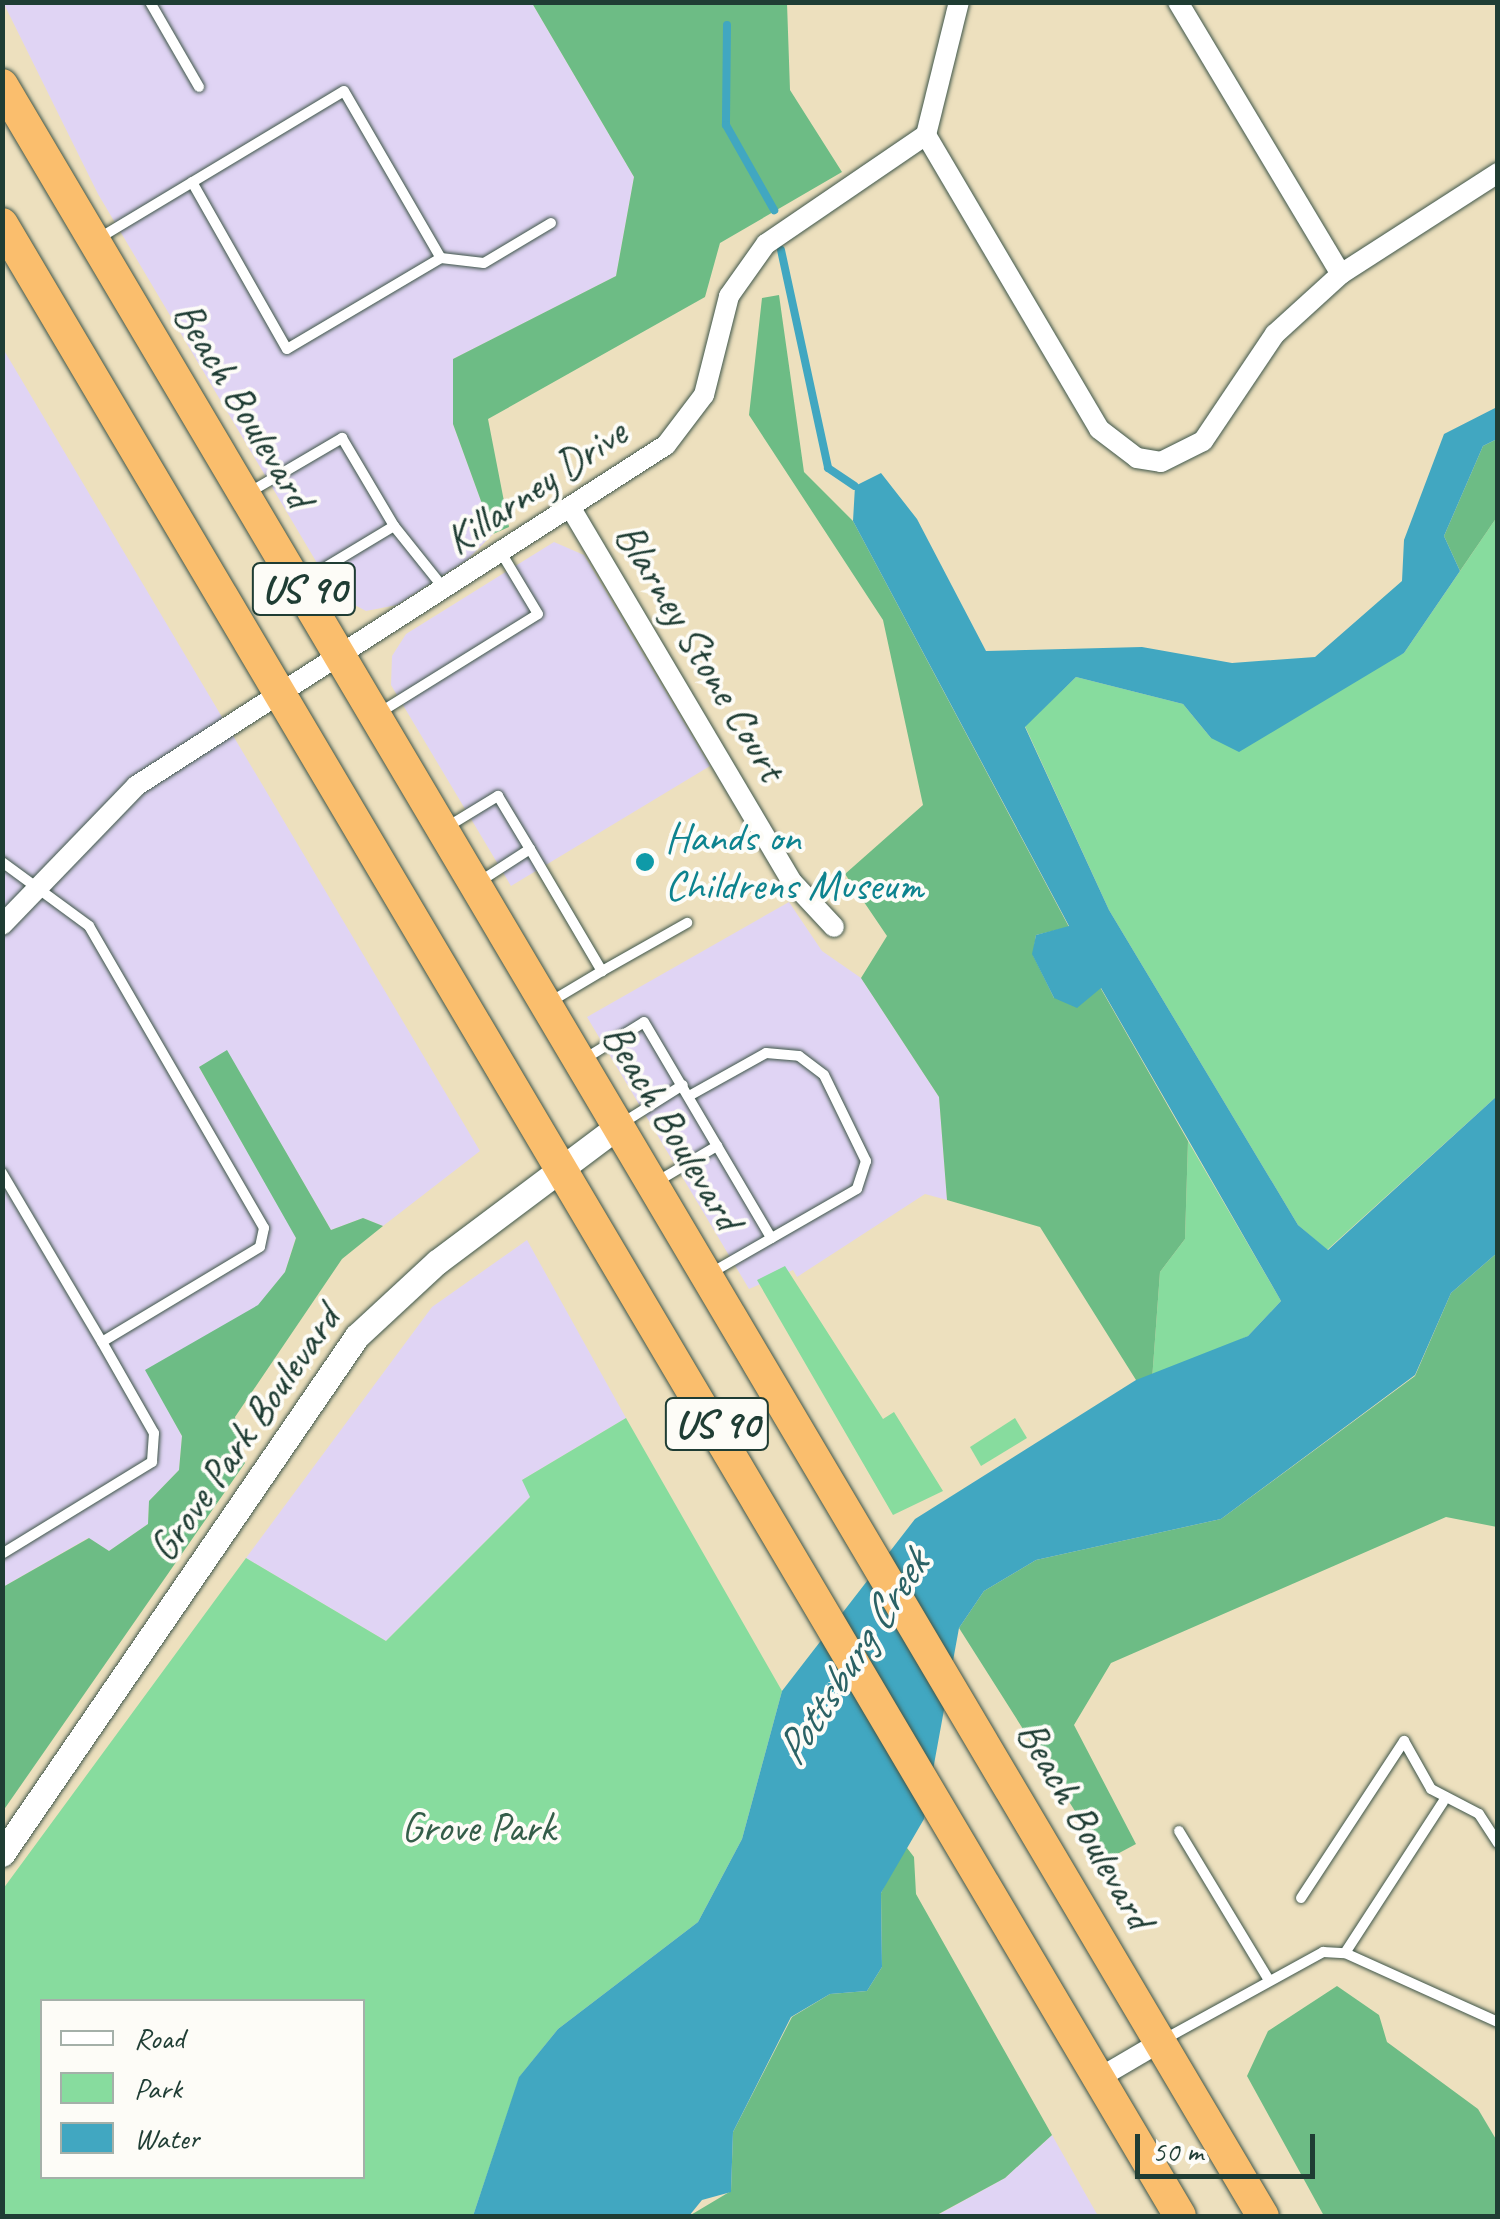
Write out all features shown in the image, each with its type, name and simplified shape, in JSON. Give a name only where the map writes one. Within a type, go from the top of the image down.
[{"type":"highway","name":"Beach Boulevard","points":[[2,85],[992,1748],[1263,2216]]},
{"type":"highway","name":"US 90","points":[[2,224],[822,1598],[1104,2076],[1180,2216]]},
{"type":"street","points":[[959,2],[926,134],[1099,429],[1136,458],[1161,462],[1203,441],[1275,334],[1341,274],[1498,173]]},
{"type":"street","points":[[1178,2],[1341,274]]},
{"type":"street","name":"Killarney Drive","points":[[2,925],[136,786],[572,510],[687,422],[704,395],[728,296],[766,244],[926,134]]},
{"type":"street","name":"Blarney Stone Court","points":[[572,510],[794,883],[834,927]]},
{"type":"street","name":"Grove Park Boulevard","points":[[2,1854],[357,1336],[436,1262],[621,1124]]},
{"type":"street","points":[[1104,2076],[1162,2041]]},
{"type":"lane","points":[[150,2],[199,88]]},
{"type":"lane","points":[[96,240],[344,91],[440,258]]},
{"type":"lane","points":[[192,182],[288,348],[440,258],[484,263],[551,223]]},
{"type":"lane","points":[[247,494],[342,438],[394,526],[446,591]]},
{"type":"lane","points":[[300,583],[394,526]]},
{"type":"lane","points":[[378,714],[538,614],[502,554]]},
{"type":"lane","points":[[446,828],[498,796],[602,971]]},
{"type":"lane","points":[[478,882],[530,849]]},
{"type":"lane","points":[[2,862],[41,886],[89,926],[264,1228],[260,1247],[102,1342]]},
{"type":"lane","points":[[550,1003],[686,923]]},
{"type":"lane","points":[[583,1060],[644,1022],[771,1238]]},
{"type":"lane","points":[[689,1096],[766,1053],[799,1056],[824,1074],[866,1174],[856,1190],[710,1274]]},
{"type":"lane","points":[[621,1124],[683,1085]]},
{"type":"lane","points":[[656,1183],[718,1146]]},
{"type":"lane","points":[[2,1172],[154,1434],[152,1462],[2,1554]]},
{"type":"lane","points":[[1301,1898],[1404,1741],[1443,1802],[1480,1814],[1498,1843]]},
{"type":"lane","points":[[1345,1953],[1443,1802]]},
{"type":"lane","points":[[1179,1830],[1267,1976]]},
{"type":"lane","points":[[1162,2041],[1301,1958],[1345,1953],[1498,2022]]},
{"type":"shaded area","points":[[3,2],[532,3],[634,177],[616,276],[453,359],[453,424],[493,534],[467,560],[397,605],[366,611],[336,595],[98,194]]},
{"type":"shaded area","points":[[2,347],[480,1151],[383,1226],[363,1218],[331,1230],[227,1051],[199,1067],[296,1237],[285,1272],[258,1306],[146,1370],[182,1436],[179,1470],[149,1501],[148,1524],[109,1551],[88,1538],[3,1587]]},
{"type":"shaded area","points":[[554,542],[584,555],[710,766],[511,886],[391,685],[392,656],[406,634]]},
{"type":"shaded area","points":[[789,902],[822,951],[861,978],[939,1097],[947,1200],[925,1194],[797,1277],[793,1270],[749,1289],[587,1017]]},
{"type":"shaded area","points":[[527,1240],[626,1418],[522,1480],[531,1496],[386,1641],[246,1558],[432,1307]]},
{"type":"shaded area","points":[[1052,2135],[1098,2216],[936,2216],[1005,2178]]},
{"type":"green space","points":[[532,3],[787,3],[790,90],[842,172],[720,243],[705,297],[488,419],[509,527],[493,534],[453,424],[453,359],[616,276],[634,177]]},
{"type":"green space","points":[[779,295],[804,472],[853,521],[1069,927],[1036,935],[1033,955],[1054,998],[1100,987],[1188,1141],[1185,1239],[1160,1272],[1152,1380],[1136,1380],[1040,1227],[947,1200],[939,1097],[861,978],[887,936],[845,874],[923,805],[883,620],[749,415],[762,298]]},
{"type":"green space","points":[[1497,439],[1497,517],[1460,571],[1444,536],[1483,446]]},
{"type":"green space","points":[[1497,517],[1497,1096],[1327,1250],[1298,1225],[1109,910],[1025,726],[1076,677],[1183,704],[1211,738],[1404,653]]},
{"type":"green space","points":[[227,1050],[331,1230],[363,1218],[383,1226],[342,1259],[235,1417],[245,1463],[3,1811],[3,1587],[89,1538],[109,1551],[148,1524],[149,1501],[179,1470],[182,1436],[145,1370],[258,1305],[285,1272],[296,1238],[199,1067]]},
{"type":"green space","points":[[1188,1141],[1281,1301],[1248,1336],[1152,1380],[1160,1272],[1185,1239]]},
{"type":"green space","points":[[1497,1253],[1497,1527],[1446,1517],[1111,1663],[1074,1725],[1136,1844],[1106,1860],[959,1628],[984,1591],[1036,1560],[1221,1519],[1415,1376],[1451,1293]]},
{"type":"green space","points":[[785,1266],[883,1419],[894,1412],[943,1491],[893,1515],[757,1280]]},
{"type":"green space","name":"Grove Park","points":[[626,1418],[782,1691],[742,1839],[698,1922],[558,2029],[520,2076],[473,2216],[3,2216],[3,1889],[246,1558],[386,1641],[530,1497],[522,1480]]},
{"type":"green space","points":[[1015,1418],[1027,1438],[981,1466],[970,1447]]},
{"type":"green space","points":[[904,1844],[914,1857],[916,1894],[1052,2135],[1005,2178],[935,2216],[689,2216],[731,2191],[733,2132],[792,2017],[830,1994],[867,1991],[882,1967],[881,1893]]},
{"type":"green space","points":[[1337,1986],[1379,2015],[1387,2042],[1478,2109],[1497,2141],[1497,2216],[1324,2216],[1247,2076],[1268,2031]]},
{"type":"water","name":"Pottsburg Creek","points":[[1497,407],[1497,439],[1483,446],[1444,536],[1460,571],[1404,653],[1239,752],[1211,738],[1183,704],[1076,677],[1025,727],[1109,910],[1298,1225],[1328,1250],[1497,1096],[1497,1253],[1451,1293],[1415,1375],[1221,1519],[1036,1560],[984,1591],[959,1628],[924,1819],[881,1893],[882,1967],[867,1991],[830,1994],[791,2017],[733,2132],[731,2192],[702,2200],[689,2216],[473,2216],[519,2077],[558,2029],[698,1922],[742,1839],[782,1691],[915,1519],[1136,1380],[1248,1336],[1281,1301],[1101,988],[1077,1008],[1054,998],[1032,954],[1036,935],[1069,926],[853,521],[855,486],[881,473],[917,519],[986,651],[1142,647],[1232,663],[1315,657],[1402,581],[1404,540],[1444,434]]},
{"type":"waterway","points":[[727,25],[726,125],[774,210]]},
{"type":"waterway","points":[[781,250],[828,468],[855,486]]},
{"type":"place","name":"Hands on Childrens Museum","points":[[645,862]]}]
